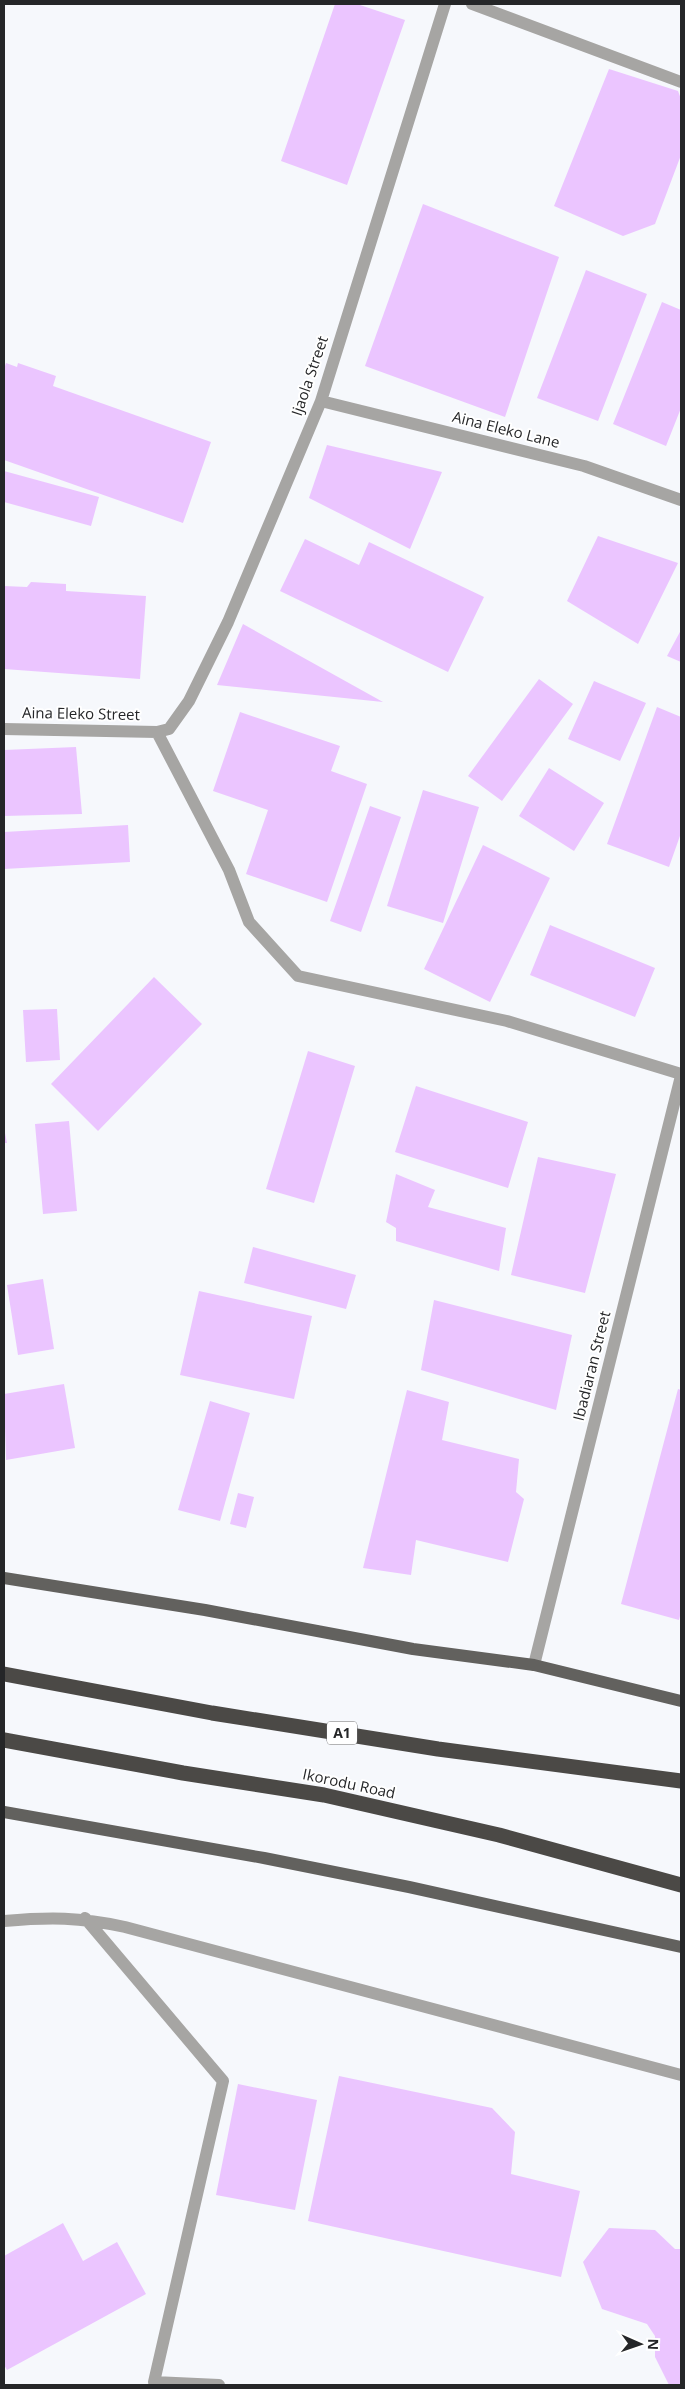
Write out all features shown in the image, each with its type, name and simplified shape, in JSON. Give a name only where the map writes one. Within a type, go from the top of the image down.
[{"type":"highway","name":"A1","points":[[4,1674],[232,1716],[438,1748],[681,1781]]},
{"type":"highway","name":"Ikorodu Road","points":[[4,1740],[182,1773],[324,1795],[499,1835],[681,1885]]},
{"type":"main road","points":[[4,1578],[205,1610],[413,1649],[534,1665],[681,1701]]},
{"type":"main road","points":[[4,1812],[293,1864],[681,1947]]},
{"type":"street","name":"Ijaola Street","points":[[157,732],[169,728],[189,701],[228,622],[321,401],[445,4]]},
{"type":"street","points":[[472,4],[681,82]]},
{"type":"street","name":"Aina Eleko Lane","points":[[321,401],[584,466],[681,500]]},
{"type":"street","name":"Aina Eleko Street","points":[[4,729],[157,732]]},
{"type":"street","points":[[157,732],[229,870],[249,922],[298,976],[507,1021],[681,1075]]},
{"type":"street","name":"Ibadiaran Street","points":[[534,1665],[681,1075]]},
{"type":"street","points":[[4,1921],[42,1918],[85,1918],[135,1929],[681,2075]]},
{"type":"street","points":[[85,1918],[223,2081],[154,2382],[219,2385]]},
{"type":"building","points":[[335,4],[357,4],[405,20],[347,185],[281,161]]},
{"type":"building","points":[[609,69],[678,91],[681,99],[681,155],[655,224],[623,236],[554,206]]},
{"type":"building","points":[[423,204],[559,257],[505,417],[365,366]]},
{"type":"building","points":[[586,270],[647,294],[598,421],[537,398]]},
{"type":"building","points":[[662,302],[681,310],[681,408],[666,446],[613,424]]},
{"type":"building","points":[[6,363],[17,367],[18,363],[56,376],[53,386],[211,442],[183,523],[4,460],[4,369]]},
{"type":"building","points":[[327,445],[442,472],[410,549],[309,498]]},
{"type":"building","points":[[4,471],[99,497],[91,526],[4,502]]},
{"type":"building","points":[[598,536],[678,563],[638,644],[567,601]]},
{"type":"building","points":[[305,539],[359,565],[369,542],[484,597],[448,672],[280,591]]},
{"type":"building","points":[[31,582],[66,584],[66,591],[146,596],[140,679],[4,669],[4,586],[27,587]]},
{"type":"building","points":[[243,624],[383,702],[217,685]]},
{"type":"building","points":[[681,630],[681,662],[667,656]]},
{"type":"building","points":[[539,679],[573,704],[502,801],[468,776]]},
{"type":"building","points":[[594,681],[646,703],[620,761],[568,739]]},
{"type":"building","points":[[657,707],[681,717],[681,833],[669,867],[607,844]]},
{"type":"building","points":[[240,712],[340,746],[331,771],[367,784],[327,902],[246,874],[268,810],[213,791]]},
{"type":"building","points":[[76,747],[82,814],[4,816],[4,750]]},
{"type":"building","points":[[549,768],[604,803],[574,851],[519,816]]},
{"type":"building","points":[[423,790],[479,807],[443,923],[387,906]]},
{"type":"building","points":[[370,806],[401,817],[361,932],[330,921]]},
{"type":"building","points":[[128,825],[130,862],[4,869],[4,832]]},
{"type":"building","points":[[483,845],[550,878],[490,1002],[424,969]]},
{"type":"building","points":[[550,925],[655,968],[635,1017],[530,975]]},
{"type":"building","points":[[154,977],[202,1024],[98,1131],[51,1084]]},
{"type":"building","points":[[57,1009],[60,1060],[26,1062],[23,1010]]},
{"type":"building","points":[[308,1051],[355,1066],[314,1203],[266,1189]]},
{"type":"building","points":[[416,1086],[528,1122],[508,1188],[395,1152]]},
{"type":"building","points":[[69,1121],[77,1211],[43,1214],[35,1124]]},
{"type":"building","points":[[4,1128],[7,1143],[4,1143]]},
{"type":"building","points":[[538,1157],[616,1174],[585,1293],[511,1275]]},
{"type":"building","points":[[396,1174],[435,1190],[428,1207],[506,1228],[499,1271],[396,1241],[396,1228],[386,1222]]},
{"type":"building","points":[[253,1247],[356,1275],[346,1309],[244,1283]]},
{"type":"building","points":[[43,1279],[54,1349],[18,1355],[7,1285]]},
{"type":"building","points":[[199,1291],[312,1316],[294,1399],[180,1375]]},
{"type":"building","points":[[434,1300],[572,1335],[556,1410],[421,1370]]},
{"type":"building","points":[[64,1384],[75,1448],[6,1460],[4,1394]]},
{"type":"building","points":[[678,1389],[681,1390],[681,1612],[679,1620],[621,1604]]},
{"type":"building","points":[[407,1390],[449,1402],[442,1440],[519,1459],[516,1492],[524,1499],[508,1562],[416,1540],[411,1575],[363,1568]]},
{"type":"building","points":[[210,1401],[250,1413],[220,1521],[178,1510]]},
{"type":"building","points":[[238,1493],[254,1497],[246,1528],[230,1524]]},
{"type":"building","points":[[339,2076],[492,2108],[515,2132],[511,2174],[580,2191],[561,2277],[308,2221]]},
{"type":"building","points":[[238,2084],[317,2100],[295,2210],[216,2195]]},
{"type":"building","points":[[63,2223],[83,2261],[117,2242],[146,2294],[7,2370],[4,2365],[4,2256]]},
{"type":"building","points":[[609,2228],[655,2230],[675,2249],[681,2249],[681,2385],[669,2385],[655,2357],[655,2336],[647,2324],[602,2309],[583,2262]]}]
